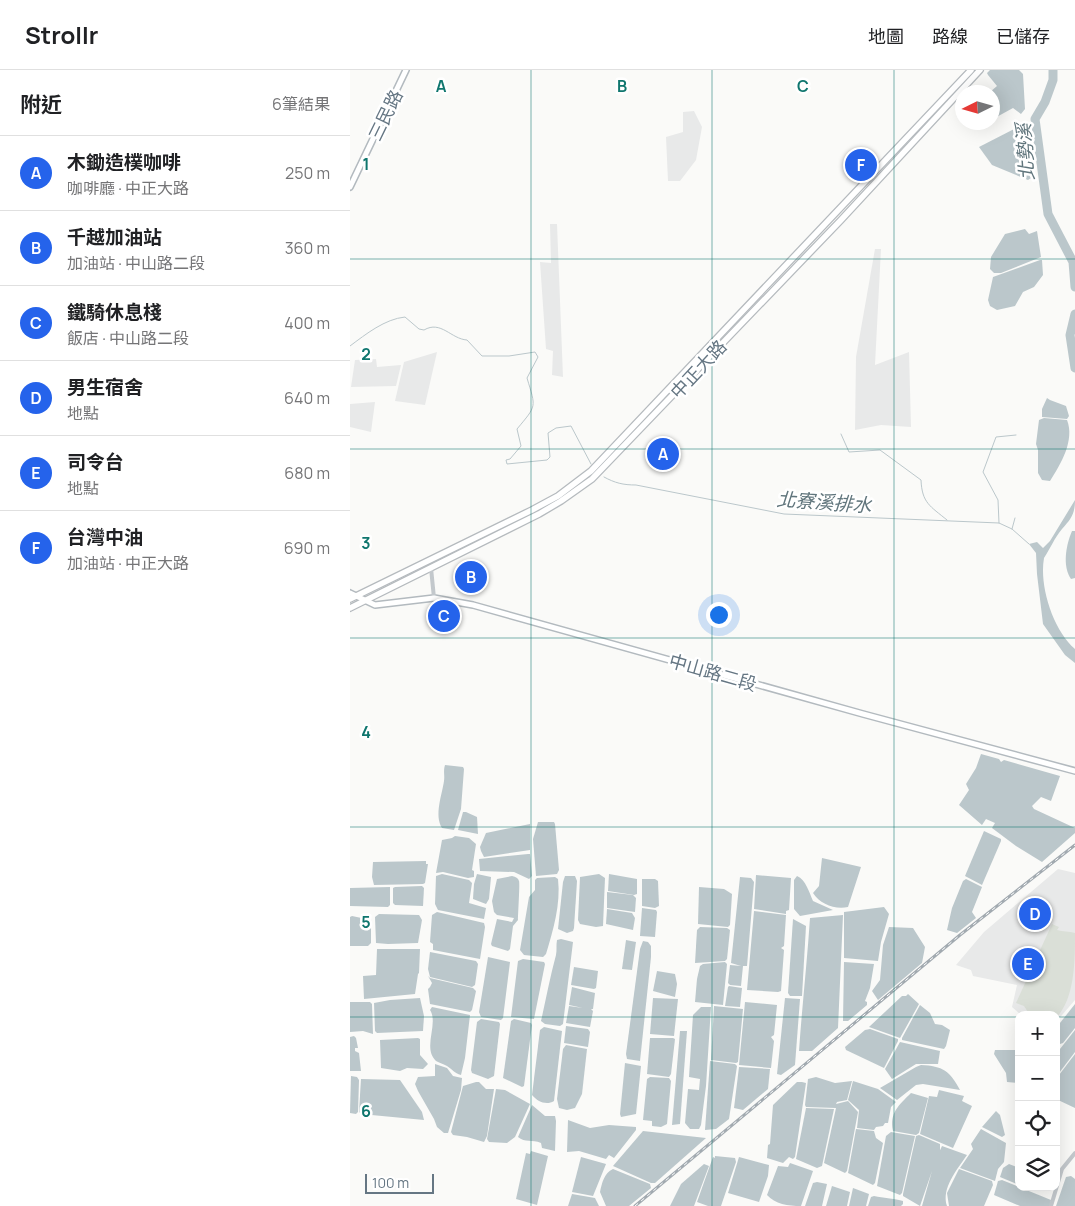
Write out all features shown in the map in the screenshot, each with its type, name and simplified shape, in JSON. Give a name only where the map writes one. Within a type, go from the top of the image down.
[{"type":"main road","name":"中正大路","points":[[365,600],[539,514],[592,479],[841,220],[877,175],[971,70]]},
{"type":"main road","name":"中正大路","points":[[357,596],[532,510],[558,496],[579,480],[606,456],[980,70]]},
{"type":"main road","points":[[350,599],[357,596]]},
{"type":"main road","points":[[350,608],[365,600]]},
{"type":"street","name":"三民路","points":[[350,187],[406,70]]},
{"type":"street","points":[[431,567],[434,598]]},
{"type":"street","name":"中山路二段","points":[[350,594],[376,605],[434,598],[473,605],[854,711],[1075,770]]},
{"type":"street","points":[[1051,1206],[1062,1169],[1075,1153]]},
{"type":"shaded area","points":[[694,111],[702,127],[696,160],[680,181],[668,181],[666,137],[683,132],[683,112]]},
{"type":"shaded area","points":[[550,224],[557,224],[563,377],[552,375],[553,351],[546,349],[540,262],[551,263]]},
{"type":"shaded area","points":[[875,249],[881,249],[875,365],[909,352],[911,427],[881,425],[855,430],[856,357]]},
{"type":"shaded area","points":[[437,352],[425,405],[395,401],[404,362]]},
{"type":"shaded area","points":[[376,359],[377,367],[401,365],[396,386],[351,387],[355,360]]},
{"type":"shaded area","points":[[375,402],[371,432],[350,427],[350,404]]},
{"type":"shaded area","points":[[1058,869],[1075,873],[1075,1000],[1060,1017],[1060,1011],[1016,1011],[1012,1007],[1017,985],[973,976],[971,970],[956,965],[984,932]]},
{"type":"shaded area","points":[[1052,924],[1059,927],[1057,930],[1075,933],[1071,989],[1060,1013],[1060,1011],[1027,1011],[1024,1006],[1016,1003]]},
{"type":"water","points":[[990,70],[1019,70],[1023,74],[1025,109],[1021,114],[1013,108],[1000,115],[1000,85],[996,85],[987,73]]},
{"type":"water","points":[[1018,127],[1028,143],[1031,178],[1028,180],[992,165],[979,147]]},
{"type":"water","points":[[1025,229],[1029,234],[1037,231],[1041,257],[1001,273],[994,273],[990,269],[991,257],[1005,234]]},
{"type":"water","points":[[1042,260],[1043,275],[1034,287],[1023,292],[1015,306],[997,310],[990,306],[988,300],[993,277]]},
{"type":"water","points":[[1047,398],[1066,406],[1069,416],[1067,419],[1042,417],[1042,409]]},
{"type":"water","points":[[1044,418],[1067,420],[1069,428],[1066,452],[1050,481],[1042,480],[1038,473],[1038,450],[1036,444],[1039,420]]},
{"type":"water","points":[[1075,500],[1072,516],[1044,558],[1043,569],[1049,607],[1060,631],[1075,649],[1075,663],[1065,655],[1043,624],[1036,553],[1029,544],[1037,542],[1043,548],[1050,541]]},
{"type":"water","points":[[1072,531],[1075,531],[1075,578],[1071,579],[1068,574],[1066,555]]},
{"type":"water","points":[[981,754],[999,759],[1001,762],[1004,760],[1060,776],[1051,801],[1041,797],[1032,806],[1034,809],[1075,828],[1075,833],[1042,862],[992,828],[995,823],[986,819],[982,825],[959,805],[969,790],[966,784],[976,768]]},
{"type":"water","points":[[445,765],[463,767],[464,769],[461,809],[454,830],[442,828],[439,817]]},
{"type":"water","points":[[463,812],[477,817],[478,834],[458,830]]},
{"type":"water","points":[[538,822],[554,822],[555,824],[559,870],[557,874],[536,876],[533,839]]},
{"type":"water","points":[[530,824],[530,850],[484,857],[480,847],[486,833]]},
{"type":"water","points":[[984,831],[1001,839],[1001,841],[982,885],[965,876]]},
{"type":"water","points":[[455,836],[469,838],[476,844],[472,870],[474,871],[474,877],[468,878],[443,872],[436,873],[442,840]]},
{"type":"water","points":[[530,854],[532,876],[529,879],[514,872],[480,871],[479,859]]},
{"type":"water","points":[[822,858],[861,867],[848,907],[838,908],[828,905],[813,893],[819,886]]},
{"type":"water","points":[[426,861],[426,864],[428,864],[425,883],[423,884],[374,885],[372,877],[373,862]]},
{"type":"water","points":[[442,874],[469,880],[472,883],[469,903],[486,908],[484,919],[438,910],[435,904],[436,876]]},
{"type":"water","points":[[477,874],[491,877],[489,899],[486,904],[473,899]]},
{"type":"water","points":[[599,874],[605,878],[603,926],[596,927],[580,924],[578,920],[580,877]]},
{"type":"water","points":[[609,874],[637,879],[637,894],[608,891]]},
{"type":"water","points":[[756,875],[791,878],[789,910],[786,911],[786,914],[754,909]]},
{"type":"water","points":[[512,876],[519,881],[518,920],[513,926],[510,949],[508,951],[491,944],[497,919],[512,922],[514,918],[497,915],[494,912],[492,901],[497,879]]},
{"type":"water","points":[[565,876],[575,876],[577,881],[574,928],[573,931],[567,933],[558,929],[563,882]]},
{"type":"water","points":[[797,876],[805,883],[813,901],[833,910],[800,916],[794,909],[794,880]]},
{"type":"water","points":[[555,877],[558,879],[559,888],[557,908],[554,927],[546,954],[543,957],[524,955],[520,950],[529,897],[535,890],[535,880],[537,878]]},
{"type":"water","points":[[740,877],[751,878],[754,882],[747,966],[743,966],[741,986],[728,983],[730,965],[741,966],[731,963]]},
{"type":"water","points":[[642,879],[655,879],[658,881],[659,906],[655,908],[642,906]]},
{"type":"water","points":[[966,879],[982,887],[972,912],[976,918],[957,933],[947,930],[952,908],[963,881]]},
{"type":"water","points":[[422,886],[424,888],[423,906],[395,905],[393,903],[393,888]]},
{"type":"water","points":[[390,887],[390,905],[388,907],[350,906],[350,888]]},
{"type":"water","points":[[699,887],[724,889],[732,894],[730,925],[728,927],[698,924]]},
{"type":"water","points":[[607,892],[633,895],[636,898],[635,912],[607,908]]},
{"type":"water","points":[[884,907],[889,914],[878,961],[844,958],[844,912]]},
{"type":"water","points":[[642,908],[656,910],[657,912],[655,937],[640,936]]},
{"type":"water","points":[[607,909],[632,913],[635,918],[633,930],[606,924]]},
{"type":"water","points":[[754,911],[786,915],[784,946],[781,948],[784,950],[781,991],[778,992],[747,990]]},
{"type":"water","points":[[437,912],[484,923],[480,959],[433,950],[433,944],[430,942],[432,915]]},
{"type":"water","points":[[379,914],[419,915],[422,920],[418,943],[376,943],[375,917]]},
{"type":"water","points":[[843,915],[838,1028],[812,1051],[799,1051],[810,918]]},
{"type":"water","points":[[350,917],[371,920],[371,943],[368,946],[350,946]]},
{"type":"water","points":[[793,919],[806,926],[802,996],[790,996],[788,993]]},
{"type":"water","points":[[700,927],[727,928],[730,930],[727,959],[725,961],[695,963],[697,930]]},
{"type":"water","points":[[889,927],[913,928],[925,947],[922,963],[878,1000],[872,991],[880,980],[883,945]]},
{"type":"water","points":[[557,940],[573,942],[563,1024],[560,1026],[545,1024],[541,1021],[556,955]]},
{"type":"water","points":[[626,940],[636,942],[632,970],[622,969]]},
{"type":"water","points":[[643,941],[648,942],[651,946],[651,957],[640,1061],[627,1059],[626,1054],[640,949]]},
{"type":"water","points":[[377,949],[420,949],[419,973],[415,994],[364,999],[363,976],[376,975]]},
{"type":"water","points":[[430,952],[476,961],[478,964],[475,985],[472,987],[430,977],[428,969]]},
{"type":"water","points":[[488,957],[510,962],[503,1018],[501,1020],[481,1017],[479,1012]]},
{"type":"water","points":[[523,959],[544,962],[545,964],[534,1019],[511,1017],[518,961]]},
{"type":"water","points":[[725,962],[727,964],[723,1005],[695,1002],[700,966],[703,964]]},
{"type":"water","points":[[844,962],[874,964],[870,988],[865,1001],[867,1005],[848,1021],[843,1021]]},
{"type":"water","points":[[574,967],[598,971],[596,988],[571,985]]},
{"type":"water","points":[[657,971],[675,974],[677,984],[675,997],[653,991]]},
{"type":"water","points":[[428,976],[473,988],[476,991],[472,1010],[470,1012],[430,1004],[428,989],[432,983]]},
{"type":"water","points":[[729,986],[742,988],[740,1007],[725,1006]]},
{"type":"water","points":[[572,987],[595,993],[593,1009],[591,1009],[593,1011],[590,1027],[566,1023],[569,1006],[583,1008],[569,1005]]},
{"type":"water","points":[[908,994],[919,1004],[900,1038],[869,1027],[902,996]]},
{"type":"water","points":[[420,998],[424,1016],[423,1031],[377,1033],[375,1031],[374,1003]]},
{"type":"water","points":[[653,998],[678,999],[674,1036],[650,1034]]},
{"type":"water","points":[[785,998],[800,999],[795,1065],[781,1075],[777,1074]]},
{"type":"water","points":[[350,1002],[370,1002],[372,1004],[373,1034],[363,1031],[350,1032]]},
{"type":"water","points":[[745,1002],[777,1005],[774,1035],[771,1037],[774,1041],[771,1068],[739,1065]]},
{"type":"water","points":[[1075,1004],[1075,1028],[1063,1043],[1060,1044],[1060,1023]]},
{"type":"water","points":[[920,1005],[930,1013],[935,1024],[942,1025],[950,1030],[944,1049],[902,1040]]},
{"type":"water","points":[[714,1006],[743,1009],[738,1062],[736,1063],[711,1060]]},
{"type":"water","points":[[432,1007],[470,1015],[461,1075],[436,1061],[432,1056],[430,1043],[433,1022],[430,1010]]},
{"type":"water","points":[[701,1007],[711,1007],[706,1086],[701,1125],[699,1129],[690,1129],[685,1123],[688,1089],[699,1090],[700,1079],[689,1077],[693,1015]]},
{"type":"water","points":[[481,1019],[499,1022],[500,1024],[494,1076],[488,1079],[472,1073],[471,1070],[477,1022]]},
{"type":"water","points":[[514,1019],[531,1023],[532,1025],[524,1086],[522,1087],[503,1078],[511,1021]]},
{"type":"water","points":[[566,1026],[588,1029],[590,1032],[588,1047],[564,1043]]},
{"type":"water","points":[[544,1027],[562,1031],[554,1101],[548,1103],[539,1101],[532,1095],[540,1030]]},
{"type":"water","points":[[870,1029],[898,1039],[884,1068],[846,1050],[845,1047],[865,1030]]},
{"type":"water","points":[[1075,1030],[1075,1052],[1060,1072],[1060,1049]]},
{"type":"water","points":[[680,1031],[687,1031],[680,1124],[672,1125]]},
{"type":"water","points":[[354,1036],[358,1048],[355,1048],[355,1051],[359,1053],[361,1071],[350,1071],[350,1037]]},
{"type":"water","points":[[650,1038],[675,1039],[671,1074],[669,1077],[647,1074]]},
{"type":"water","points":[[420,1039],[420,1055],[428,1064],[423,1069],[407,1068],[400,1071],[381,1068],[380,1040]]},
{"type":"water","points":[[900,1042],[940,1051],[938,1064],[916,1064],[892,1079],[885,1069]]},
{"type":"water","points":[[566,1045],[587,1049],[582,1094],[575,1108],[567,1110],[559,1108],[557,1099],[563,1049]]},
{"type":"water","points":[[995,1050],[1015,1050],[1015,1083],[1007,1082],[1006,1073],[994,1054]]},
{"type":"water","points":[[1075,1054],[1075,1108],[1060,1101],[1060,1074]]},
{"type":"water","points":[[710,1061],[735,1064],[737,1066],[729,1119],[716,1129],[705,1130]]},
{"type":"water","points":[[625,1063],[641,1066],[636,1114],[621,1117],[620,1114]]},
{"type":"water","points":[[435,1064],[447,1068],[453,1076],[462,1078],[461,1090],[448,1133],[444,1133],[437,1127],[415,1084],[418,1077],[435,1076]]},
{"type":"water","points":[[921,1065],[940,1068],[945,1071],[953,1078],[960,1090],[923,1084],[916,1085],[897,1100],[880,1088],[916,1067]]},
{"type":"water","points":[[739,1067],[770,1069],[768,1089],[743,1110],[734,1108]]},
{"type":"water","points":[[351,1076],[357,1077],[359,1080],[358,1112],[356,1114],[350,1113]]},
{"type":"water","points":[[650,1077],[669,1078],[671,1081],[667,1124],[661,1127],[652,1126],[652,1121],[643,1120],[647,1079]]},
{"type":"water","points":[[816,1077],[835,1083],[852,1081],[847,1100],[837,1102],[836,1104],[848,1101],[858,1112],[847,1171],[845,1173],[824,1163],[836,1108],[806,1107],[805,1105],[808,1079]]},
{"type":"water","points":[[361,1079],[400,1080],[422,1112],[424,1120],[361,1114],[359,1112]]},
{"type":"water","points":[[853,1081],[878,1089],[896,1102],[891,1107],[888,1123],[876,1127],[874,1130],[857,1128],[859,1110],[848,1100]]},
{"type":"water","points":[[479,1082],[486,1089],[494,1089],[487,1136],[484,1142],[453,1135],[451,1132],[463,1086]]},
{"type":"water","points":[[797,1082],[806,1083],[795,1157],[793,1159],[789,1157],[783,1163],[767,1158],[773,1105]]},
{"type":"water","points":[[496,1089],[505,1090],[530,1104],[515,1137],[507,1143],[489,1142],[487,1139]]},
{"type":"water","points":[[939,1090],[964,1096],[962,1101],[972,1106],[953,1148],[920,1134],[929,1096],[937,1097]]},
{"type":"water","points":[[911,1093],[928,1098],[919,1133],[916,1135],[893,1131],[892,1125],[892,1119],[896,1110]]},
{"type":"water","points":[[532,1105],[545,1116],[555,1116],[555,1151],[542,1148],[541,1143],[523,1140],[518,1137]]},
{"type":"water","points":[[806,1108],[834,1109],[822,1166],[817,1168],[796,1159]]},
{"type":"water","points":[[996,1111],[1000,1115],[1005,1135],[1002,1137],[982,1127]]},
{"type":"water","points":[[568,1120],[590,1128],[609,1125],[636,1127],[636,1130],[614,1158],[609,1155],[606,1159],[579,1151],[567,1152]]},
{"type":"water","points":[[856,1129],[874,1131],[876,1138],[883,1143],[873,1185],[848,1173]]},
{"type":"water","points":[[981,1129],[1006,1143],[1004,1162],[998,1169],[995,1181],[960,1168],[973,1149],[971,1144]]},
{"type":"water","points":[[643,1131],[706,1138],[655,1183],[651,1183],[613,1166]]},
{"type":"water","points":[[891,1132],[915,1136],[900,1195],[877,1186],[886,1136]]},
{"type":"water","points":[[919,1135],[940,1144],[940,1150],[942,1146],[967,1155],[948,1186],[946,1193],[947,1206],[922,1206],[932,1171],[920,1206],[903,1196],[916,1136]]},
{"type":"water","points":[[531,1151],[548,1156],[537,1205],[516,1199],[526,1153],[530,1154]]},
{"type":"water","points":[[715,1156],[735,1158],[736,1162],[721,1206],[708,1206],[697,1202]]},
{"type":"water","points":[[581,1157],[606,1164],[593,1196],[572,1192]]},
{"type":"water","points":[[739,1157],[769,1165],[768,1176],[759,1202],[728,1193]]},
{"type":"water","points":[[790,1163],[813,1171],[801,1206],[782,1204],[774,1201],[767,1195],[778,1166],[788,1167]]},
{"type":"water","points":[[704,1164],[709,1166],[694,1206],[670,1206],[681,1184]]},
{"type":"water","points":[[1009,1164],[1015,1166],[1015,1183],[1000,1177],[1003,1168]]},
{"type":"water","points":[[613,1169],[650,1184],[651,1188],[629,1206],[606,1206],[600,1192],[605,1176]]},
{"type":"water","points":[[959,1169],[992,1181],[993,1185],[984,1206],[949,1206],[947,1193]]},
{"type":"water","points":[[1071,1176],[1075,1179],[1075,1206],[1056,1206],[1066,1177]]},
{"type":"water","points":[[1002,1180],[1015,1185],[1015,1191],[1029,1191],[1051,1200],[1050,1206],[1020,1206],[994,1195],[998,1181]]},
{"type":"water","points":[[813,1183],[827,1184],[822,1206],[805,1206]]},
{"type":"water","points":[[832,1186],[850,1192],[847,1206],[826,1206]]},
{"type":"water","points":[[853,1188],[869,1194],[866,1206],[849,1206]]},
{"type":"water","points":[[572,1194],[595,1198],[599,1206],[568,1206]]},
{"type":"water","points":[[871,1197],[903,1201],[903,1204],[901,1206],[868,1206]]},
{"type":"waterway","name":"北勢溪","points":[[1053,70],[1053,80],[1045,102],[1035,119],[1048,214],[1073,262],[1075,287]]},
{"type":"waterway","name":"北勢溪","points":[[1075,314],[1070,335],[1075,368]]},
{"type":"waterway","name":"北寮溪排水","points":[[350,346],[383,324],[405,317],[419,329],[424,330],[436,327],[467,340],[482,356],[509,356],[535,352],[538,357],[527,378],[533,406],[517,429],[521,446],[510,459],[506,460],[507,464],[547,460],[550,457],[548,433],[556,428],[571,426],[591,464]]},
{"type":"waterway","points":[[841,434],[849,452],[880,450],[921,480],[925,499],[947,520]]},
{"type":"waterway","points":[[999,523],[998,500],[983,472],[996,437],[1016,435]]},
{"type":"waterway","name":"北寮溪排水","points":[[604,477],[623,484],[784,514],[999,523],[1012,529],[1029,544]]},
{"type":"waterway","points":[[1012,529],[1015,518]]},
{"type":"railway","points":[[635,1206],[960,935],[1075,845]]},
{"type":"place","name":"台灣中油","points":[[861,165]]},
{"type":"place","name":"木鋤造樸咖啡","points":[[663,454]]},
{"type":"place","name":"千越加油站","points":[[471,577]]},
{"type":"place","name":"鐵騎休息棧","points":[[444,616]]},
{"type":"place","name":"男生宿舍","points":[[1035,914]]},
{"type":"place","name":"司令台","points":[[1028,964]]}]
